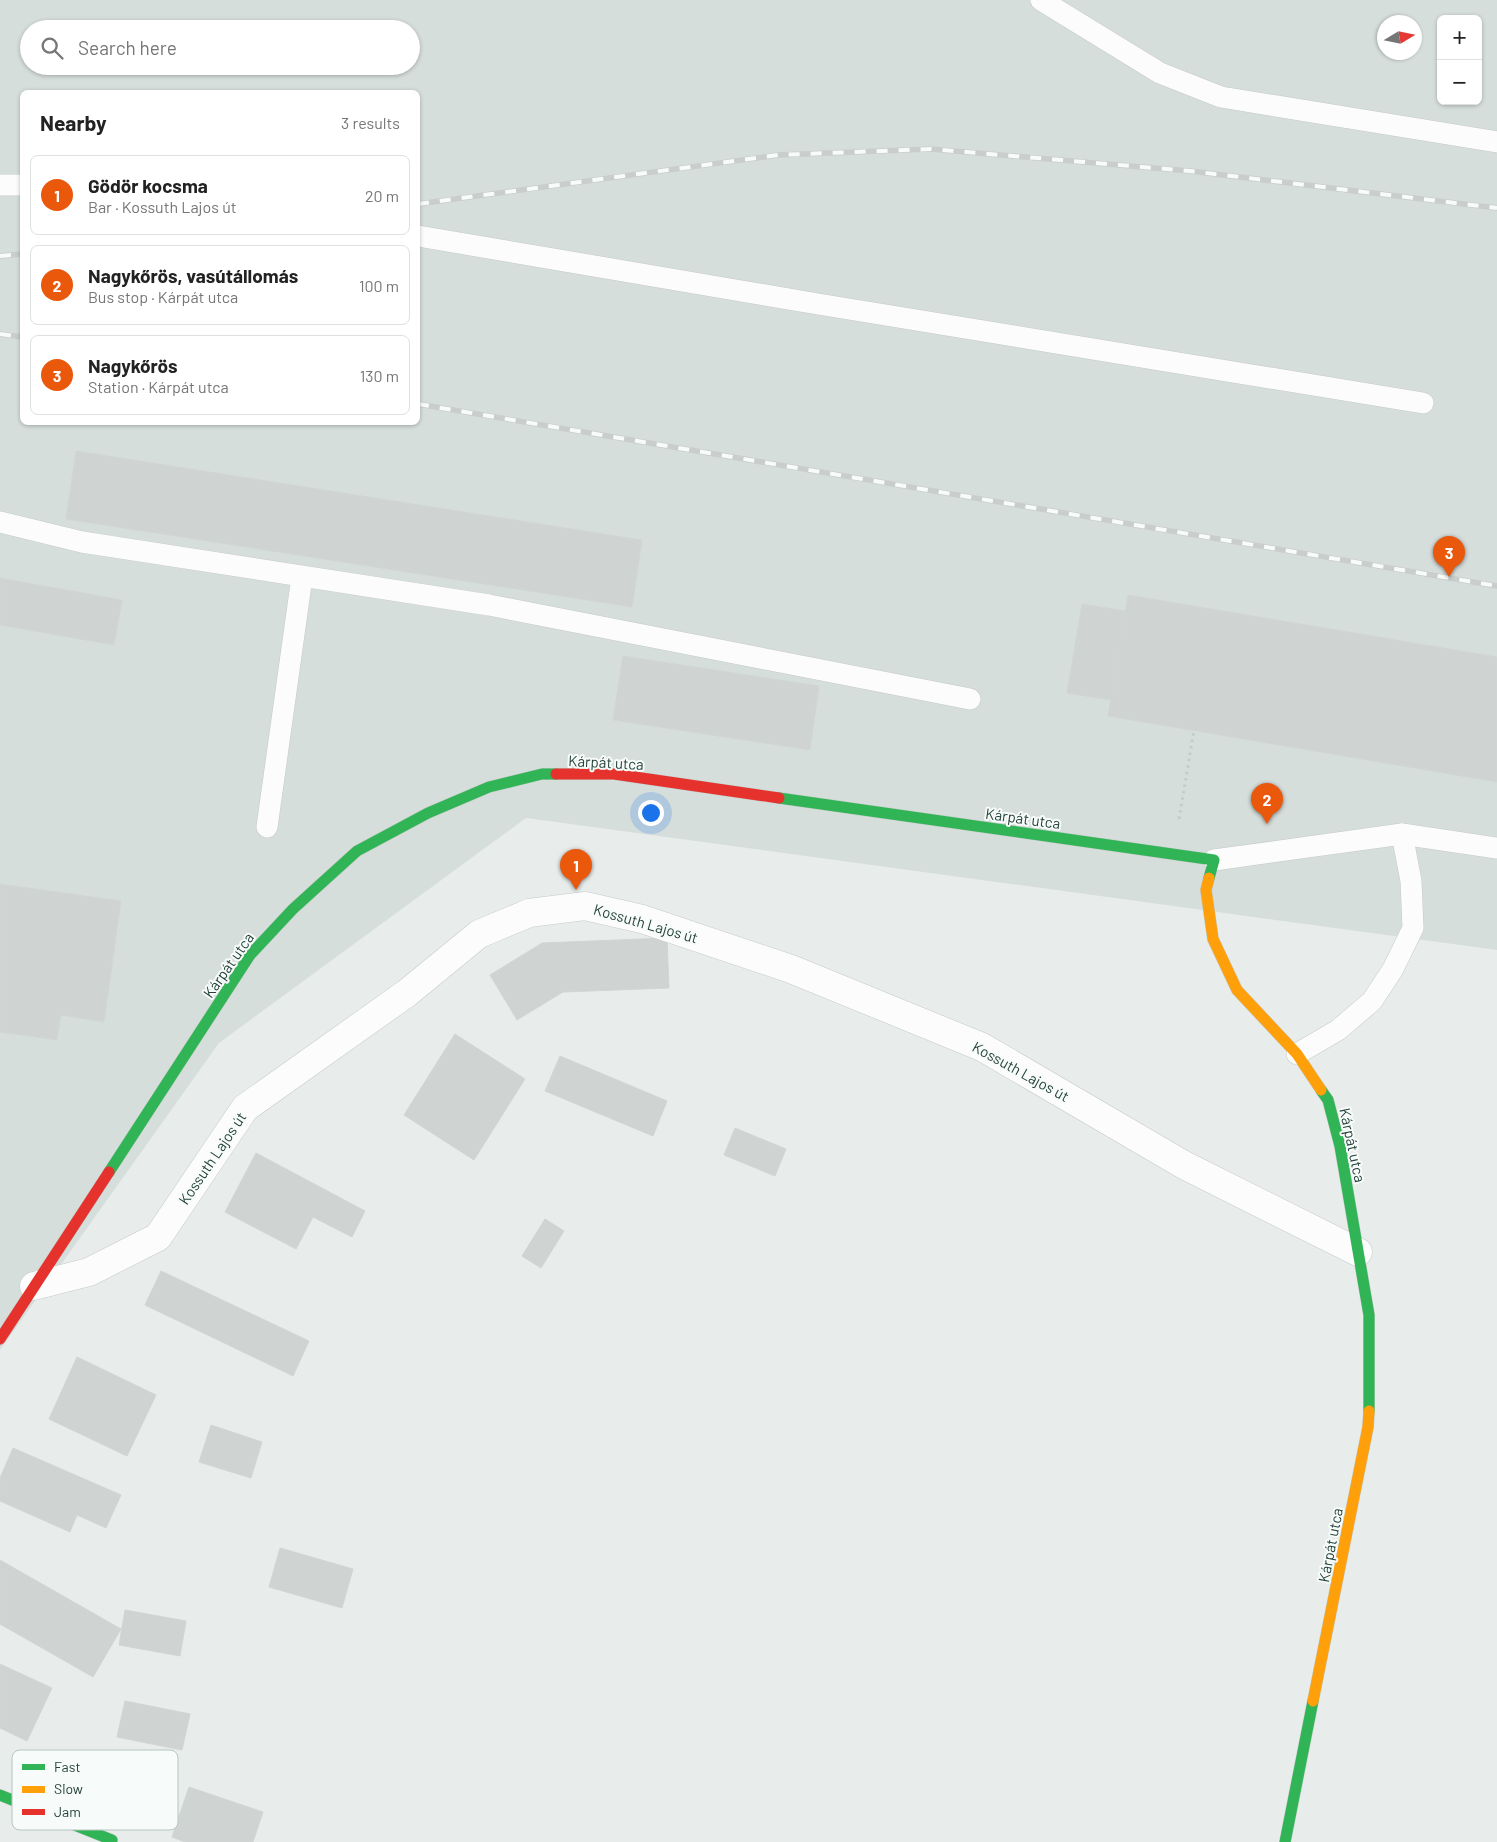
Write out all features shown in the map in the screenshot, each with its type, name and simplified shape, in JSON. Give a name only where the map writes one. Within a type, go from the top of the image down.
[{"type":"street","name":"Kárpát utca","points":[[34,1286],[250,955],[293,909],[357,851],[428,813],[489,787],[542,774],[614,774],[1214,860],[1206,890],[1213,939],[1237,990],[1297,1054],[1328,1100],[1340,1146],[1369,1315],[1370,1375],[1368,1427],[1285,1842]]},
{"type":"street","name":"Kossuth Lajos út","points":[[34,1286],[89,1272],[158,1237],[245,1108],[407,993],[479,934],[529,913],[586,906],[642,920],[790,969],[982,1047],[1184,1165],[1358,1252]]},
{"type":"street","points":[[0,1339],[34,1286]]},
{"type":"street","points":[[0,1795],[12,1800]]},
{"type":"street","points":[[87,1830],[112,1840]]},
{"type":"lane","points":[[1041,0],[1160,73],[1221,97],[1497,142]]},
{"type":"lane","points":[[0,185],[20,185]]},
{"type":"lane","points":[[420,236],[847,309],[1423,403]]},
{"type":"lane","points":[[0,522],[82,542],[489,605],[970,699]]},
{"type":"lane","points":[[267,827],[302,577]]},
{"type":"lane","points":[[1297,1054],[1338,1030],[1372,1001],[1393,969],[1413,928],[1411,881],[1402,834]]},
{"type":"lane","points":[[1214,860],[1402,834],[1497,848]]},
{"type":"path","points":[[1173,855],[1194,730]]},
{"type":"shaded area","points":[[0,0],[1497,0],[1497,950],[526,818],[219,1043],[0,1350]]},
{"type":"building","points":[[76,451],[642,540],[632,607],[66,519]]},
{"type":"building","points":[[0,578],[122,600],[114,645],[0,625]]},
{"type":"building","points":[[1128,595],[1497,657],[1497,782],[1108,716]]},
{"type":"building","points":[[1082,604],[1125,611],[1111,700],[1067,693]]},
{"type":"building","points":[[623,656],[819,686],[810,750],[613,720]]},
{"type":"building","points":[[0,884],[121,901],[104,1022],[61,1015],[57,1040],[0,1032]]},
{"type":"building","points":[[667,938],[669,988],[563,992],[517,1020],[490,975],[542,943]]},
{"type":"building","points":[[455,1034],[525,1079],[474,1160],[404,1115]]},
{"type":"building","points":[[560,1056],[667,1101],[653,1136],[545,1091]]},
{"type":"building","points":[[735,1128],[786,1149],[775,1176],[724,1155]]},
{"type":"building","points":[[256,1153],[365,1211],[352,1237],[313,1217],[296,1249],[225,1212]]},
{"type":"building","points":[[545,1219],[564,1231],[541,1268],[522,1256]]},
{"type":"building","points":[[161,1271],[309,1341],[293,1376],[145,1305]]},
{"type":"building","points":[[77,1357],[156,1395],[127,1456],[49,1419]]},
{"type":"building","points":[[211,1425],[262,1442],[251,1478],[199,1462]]},
{"type":"building","points":[[13,1448],[121,1495],[106,1528],[77,1515],[70,1532],[0,1501],[0,1478]]},
{"type":"building","points":[[280,1548],[353,1569],[342,1608],[269,1587]]},
{"type":"building","points":[[0,1560],[121,1629],[93,1677],[0,1624]]},
{"type":"building","points":[[125,1610],[186,1621],[180,1656],[119,1645]]},
{"type":"building","points":[[0,1664],[52,1688],[27,1741],[0,1728]]},
{"type":"building","points":[[125,1701],[190,1714],[182,1750],[117,1737]]},
{"type":"building","points":[[189,1787],[263,1812],[253,1842],[185,1842],[172,1837],[174,1830],[178,1830],[178,1819]]},
{"type":"railway","points":[[420,204],[778,155],[931,149],[1190,171],[1497,208]]},
{"type":"railway","points":[[0,256],[20,254]]},
{"type":"railway","points":[[0,334],[20,337]]},
{"type":"railway","points":[[420,404],[1497,586]]},
{"type":"traffic: fast","points":[[109,1172],[250,955],[293,909],[357,851],[428,813],[489,787],[542,774],[556,774]]},
{"type":"traffic: fast","points":[[779,798],[1214,860],[1209,878]]},
{"type":"traffic: fast","points":[[1321,1090],[1328,1100],[1340,1146],[1369,1315],[1369,1411]]},
{"type":"traffic: fast","points":[[1285,1842],[1313,1701]]},
{"type":"traffic: fast","points":[[0,1795],[12,1800]]},
{"type":"traffic: fast","points":[[87,1830],[112,1840]]},
{"type":"traffic: slow","points":[[1209,878],[1206,890],[1213,939],[1237,990],[1297,1054],[1321,1090]]},
{"type":"traffic: slow","points":[[1313,1701],[1368,1427],[1369,1411]]},
{"type":"traffic: jam","points":[[556,774],[614,774],[779,798]]},
{"type":"traffic: jam","points":[[0,1339],[109,1172]]},
{"type":"place","name":"Nagykőrös","points":[[1449,577]]},
{"type":"place","name":"Nagykőrös, vasútállomás","points":[[1267,824]]},
{"type":"place","name":"Gödör kocsma","points":[[576,890]]}]
